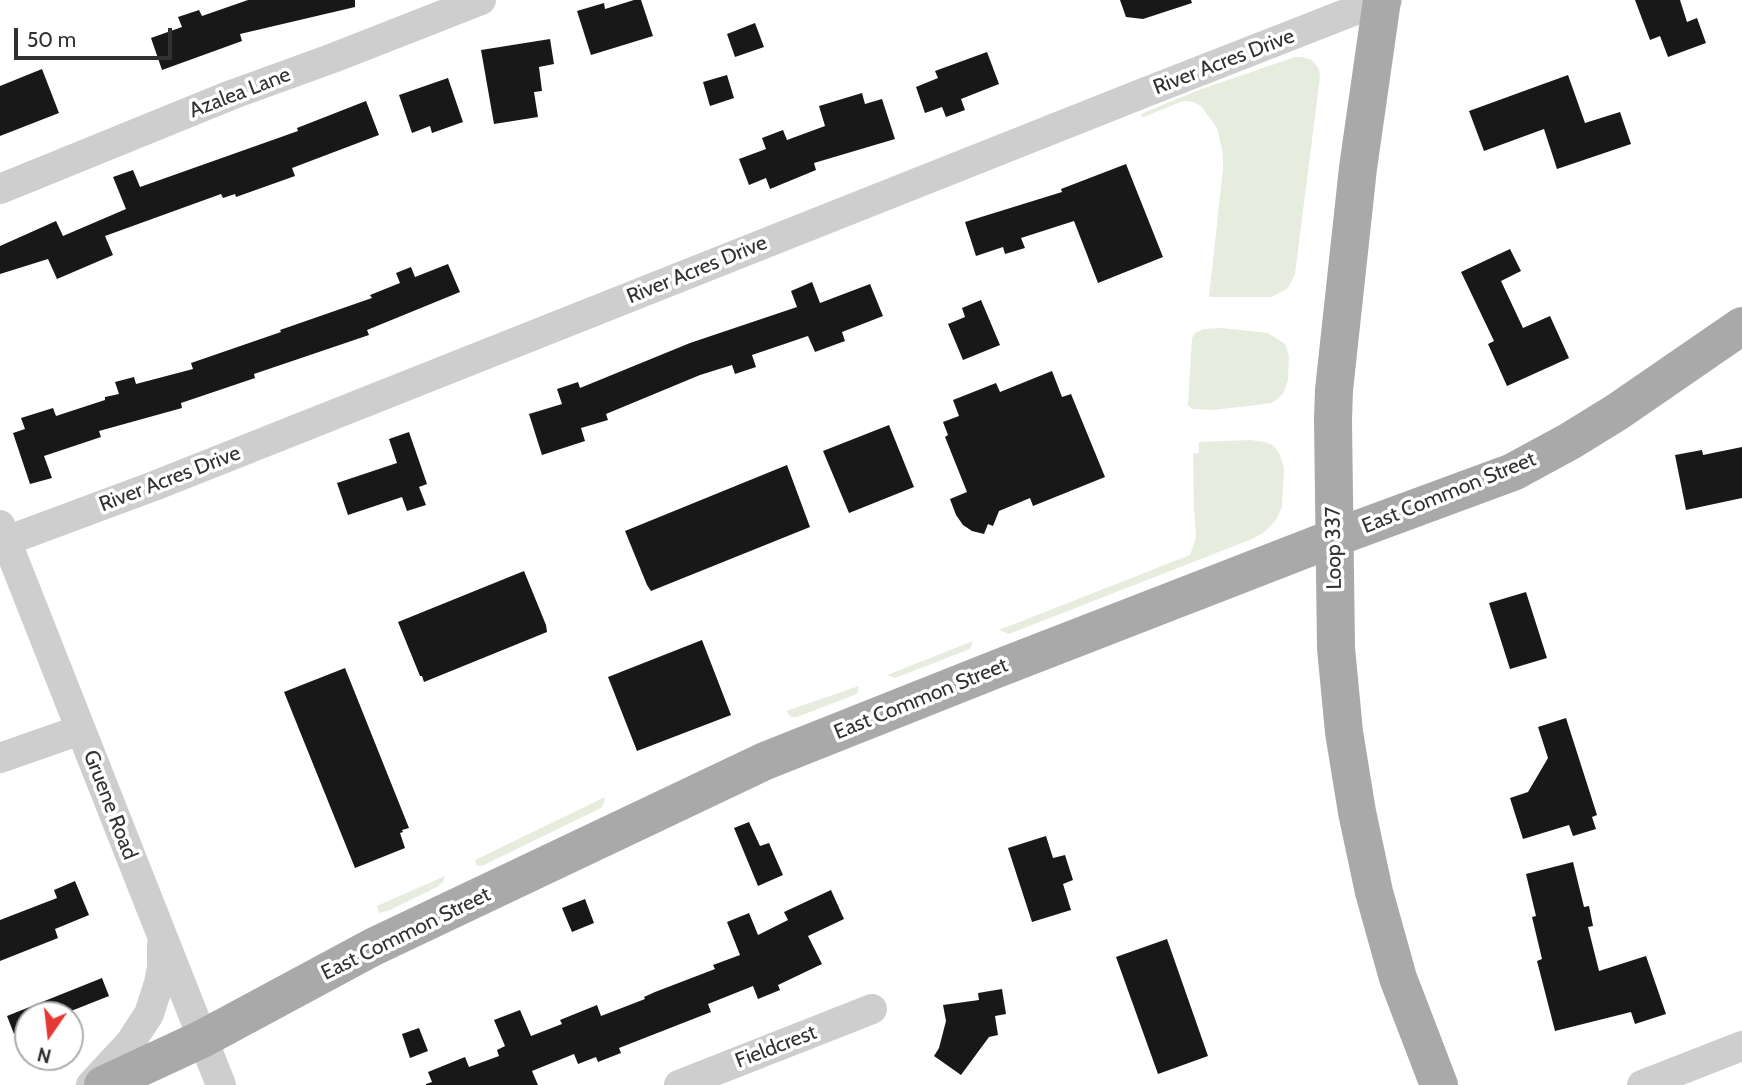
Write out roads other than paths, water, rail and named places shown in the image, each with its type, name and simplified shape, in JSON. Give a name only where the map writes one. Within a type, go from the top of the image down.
[{"type":"main road","name":"Loop 337","points":[[1384,1],[1358,168],[1334,390],[1336,648],[1344,732],[1374,892],[1398,978],[1438,1085]]},
{"type":"main road","name":"East Common Street","points":[[103,1085],[202,1040],[373,947],[765,761],[1334,538],[1513,472],[1617,412],[1742,326]]},
{"type":"street","name":"Azalea Lane","points":[[0,189],[231,95],[481,0]]},
{"type":"street","name":"River Acres Drive","points":[[3,533],[154,486],[1146,92],[1384,1]]},
{"type":"street","name":"Gruene Road","points":[[3,533],[221,1085]]},
{"type":"street","points":[[0,758],[80,730]]},
{"type":"street","points":[[91,1085],[130,1043],[149,1014],[161,975],[162,937]]},
{"type":"street","name":"Fieldcrest","points":[[679,1085],[873,1009]]},
{"type":"street","points":[[1642,1085],[1742,1046]]}]
